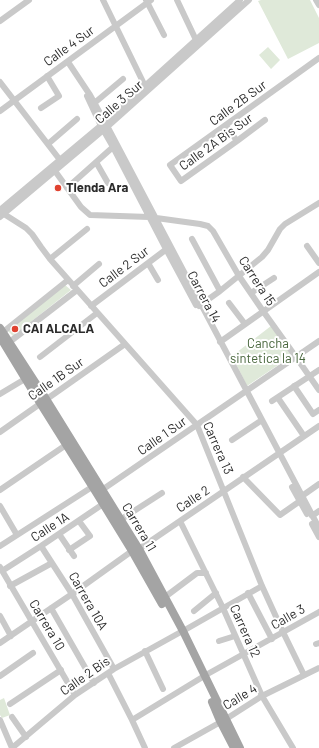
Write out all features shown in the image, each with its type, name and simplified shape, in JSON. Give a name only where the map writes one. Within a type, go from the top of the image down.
[{"type":"main road","name":"Carrera 11","points":[[1,332],[25,379],[43,401],[66,445],[92,486],[100,492]]},
{"type":"main road","name":"Carrera 11","points":[[7,344],[165,597],[223,720],[234,748]]},
{"type":"main road","name":"Carrera 11","points":[[106,502],[120,520],[181,632]]},
{"type":"main road","name":"Carrera 11","points":[[223,720],[240,748]]},
{"type":"street","points":[[0,21],[29,0]]},
{"type":"street","points":[[103,0],[145,86]]},
{"type":"street","points":[[177,0],[196,40]]},
{"type":"street","name":"Calle 3 Sur","points":[[1,210],[60,160],[104,126],[145,86],[196,40],[208,33],[240,0]]},
{"type":"street","name":"Calle 3 Sur","points":[[1,210],[55,171],[208,33],[249,0]]},
{"type":"street","points":[[316,0],[319,6]]},
{"type":"street","points":[[148,1],[164,35]]},
{"type":"street","name":"Calle 4 Sur","points":[[0,111],[68,62],[148,1]]},
{"type":"street","name":"Calle 2B Sur","points":[[181,181],[170,165],[319,58]]},
{"type":"street","name":"Carrera 14","points":[[68,62],[84,86],[152,218],[301,498],[319,537]]},
{"type":"street","points":[[41,108],[59,96],[47,76]]},
{"type":"street","points":[[93,104],[123,79]]},
{"type":"street","points":[[0,82],[60,160]]},
{"type":"street","points":[[48,144],[77,119]]},
{"type":"street","name":"Calle 2A Bis Sur","points":[[181,181],[265,120]]},
{"type":"street","name":"Carrera 14","points":[[104,126],[113,148],[152,218]]},
{"type":"street","points":[[226,126],[237,141]]},
{"type":"street","points":[[67,188],[113,148]]},
{"type":"street","points":[[96,162],[108,183]]},
{"type":"street","name":"Carrera 15","points":[[55,171],[81,207],[90,215],[152,218],[208,226],[213,231],[251,294],[319,390]]},
{"type":"street","points":[[199,306],[262,257],[268,250],[280,229],[285,224],[319,202]]},
{"type":"street","name":"Carrera 13","points":[[1,210],[32,234],[50,259],[68,280],[198,425],[262,586],[304,675]]},
{"type":"street","points":[[50,259],[87,230]]},
{"type":"street","points":[[192,239],[220,291]]},
{"type":"street","points":[[307,246],[319,263]]},
{"type":"street","name":"Calle 2 Sur","points":[[91,306],[168,248]]},
{"type":"street","points":[[148,263],[158,280]]},
{"type":"street","points":[[7,344],[75,288],[100,264]]},
{"type":"street","points":[[220,342],[319,272]]},
{"type":"street","points":[[251,294],[274,278]]},
{"type":"street","points":[[1,332],[68,280]]},
{"type":"street","points":[[229,304],[245,324]]},
{"type":"street","name":"Carrera 14","points":[[199,306],[220,342],[229,362]]},
{"type":"street","points":[[40,357],[97,313]]},
{"type":"street","name":"Calle 1 Sur","points":[[100,492],[319,342]]},
{"type":"street","name":"Calle 1B Sur","points":[[0,432],[125,344]]},
{"type":"street","points":[[304,436],[275,399],[319,370]]},
{"type":"street","points":[[0,394],[25,379]]},
{"type":"street","points":[[294,386],[316,412]]},
{"type":"street","name":"Carrera 14","points":[[245,392],[259,422],[278,454]]},
{"type":"street","points":[[232,440],[259,422]]},
{"type":"street","name":"Calle 2","points":[[0,643],[319,426]]},
{"type":"street","points":[[0,490],[66,445]]},
{"type":"street","points":[[243,477],[280,515],[319,484]]},
{"type":"street","points":[[0,546],[92,486]]},
{"type":"street","points":[[120,520],[162,493]]},
{"type":"street","name":"Carrera 14","points":[[301,498],[319,528]]},
{"type":"street","name":"Calle 1A","points":[[1,569],[41,546],[106,502]]},
{"type":"street","points":[[0,506],[17,535]]},
{"type":"street","points":[[312,516],[319,511]]},
{"type":"street","points":[[69,550],[90,536],[79,521]]},
{"type":"street","name":"Carrera 12","points":[[180,521],[216,593],[262,696],[293,748]]},
{"type":"street","points":[[58,534],[74,556]]},
{"type":"street","name":"Carrera 10A","points":[[41,546],[72,594],[114,669]]},
{"type":"street","points":[[10,586],[52,563]]},
{"type":"street","name":"Carrera 10","points":[[1,569],[75,695]]},
{"type":"street","points":[[165,597],[197,573],[206,573]]},
{"type":"street","name":"Calle 2 Bis","points":[[12,748],[75,695],[114,669],[262,586]]},
{"type":"street","points":[[194,611],[216,593]]},
{"type":"street","points":[[248,593],[272,639]]},
{"type":"street","points":[[51,608],[94,683]]},
{"type":"street","name":"Calle 3","points":[[132,720],[202,677],[319,612]]},
{"type":"street","points":[[0,616],[11,636]]},
{"type":"street","points":[[219,641],[235,636]]},
{"type":"street","points":[[145,651],[163,689]]},
{"type":"street","points":[[0,676],[32,653]]},
{"type":"street","points":[[10,704],[61,670]]},
{"type":"street","name":"Calle 4","points":[[174,748],[262,696],[304,675],[318,670]]},
{"type":"street","points":[[108,673],[145,748]]},
{"type":"street","points":[[12,717],[26,737]]},
{"type":"street","points":[[0,720],[12,748]]},
{"type":"green space","points":[[310,0],[319,18],[319,43],[288,59],[258,1]]},
{"type":"green space","points":[[268,47],[280,60],[271,69],[259,55]]},
{"type":"green space","points":[[65,285],[71,290],[13,336],[8,331]]},
{"type":"green space","name":"Cancha sintetica la 14","points":[[271,326],[293,355],[247,386],[232,356]]},
{"type":"green space","points":[[4,698],[10,715],[2,718],[0,715],[0,700]]},
{"type":"place","name":"Tienda Ara","points":[[58,188]]},
{"type":"place","name":"CAI ALCALA","points":[[15,329]]}]
